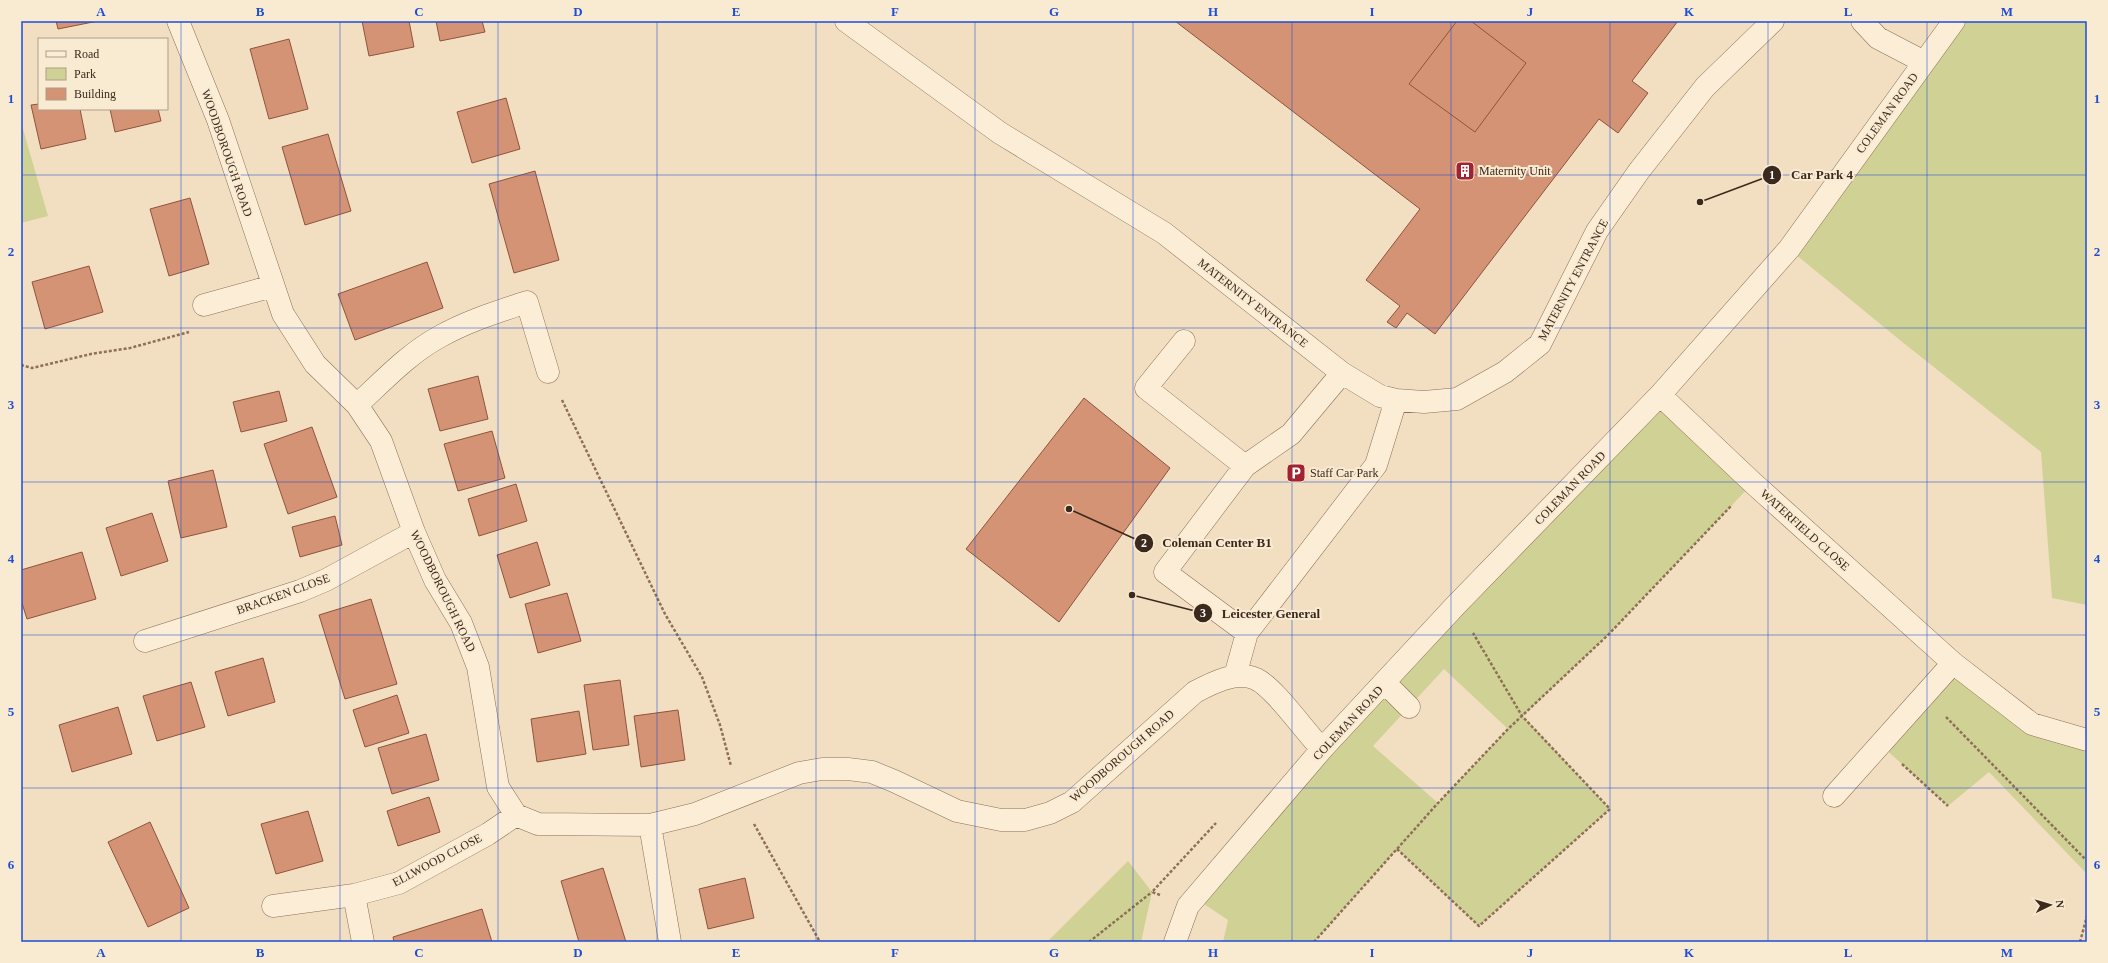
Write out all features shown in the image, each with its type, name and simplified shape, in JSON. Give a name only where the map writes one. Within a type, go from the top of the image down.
[{"type":"street","name":"WOODBOROUGH ROAD","points":[[178,21],[218,120],[283,314],[315,364],[357,405],[380,441],[414,532],[435,580],[461,623],[478,667],[498,787],[516,816],[538,824],[650,825],[695,814],[739,798],[799,773],[822,769],[848,769],[872,772],[894,781],[957,812],[1001,820],[1025,820],[1050,813],[1072,802],[1195,692],[1215,681],[1235,676],[1256,679],[1273,694],[1322,749]]},
{"type":"street","name":"MATERNITY ENTRANCE","points":[[860,25],[1000,133],[1164,233],[1342,372],[1380,396],[1396,400],[1424,402],[1457,399],[1504,372],[1540,344],[1597,231],[1639,171],[1705,87],[1773,21]]},
{"type":"street","points":[[1862,21],[1878,38],[1924,62]]},
{"type":"street","name":"COLEMAN ROAD","points":[[1175,942],[1188,906],[1322,749],[1456,605],[1660,395],[1789,249],[1954,21]]},
{"type":"street","points":[[204,305],[273,286]]},
{"type":"street","points":[[357,405],[408,358],[437,337],[465,323],[527,302],[548,372]]},
{"type":"street","points":[[1184,341],[1146,388],[1245,466]]},
{"type":"street","points":[[1247,633],[1165,572],[1245,466],[1291,434],[1342,372]]},
{"type":"street","name":"WATERFIELD CLOSE","points":[[1660,395],[1753,482],[1953,663],[2032,724],[2087,740]]},
{"type":"street","points":[[1235,676],[1247,633],[1376,465],[1396,400]]},
{"type":"street","name":"BRACKEN CLOSE","points":[[145,641],[326,580],[414,532]]},
{"type":"street","points":[[1834,796],[1953,663]]},
{"type":"street","points":[[1385,683],[1409,707]]},
{"type":"street","name":"ELLWOOD CLOSE","points":[[273,906],[354,895],[399,882],[488,834],[516,816]]},
{"type":"street","points":[[650,825],[670,942]]},
{"type":"street","points":[[354,895],[363,942]]},
{"type":"path","points":[[21,365],[32,368],[92,354],[130,348],[160,341],[209,325],[204,305]]},
{"type":"path","points":[[548,372],[665,614],[702,677],[720,725],[739,798],[820,942]]},
{"type":"path","points":[[1314,942],[1438,803],[1522,716],[1608,635],[1753,482]]},
{"type":"path","points":[[1397,849],[1479,926],[1610,809],[1522,716],[1456,605]]},
{"type":"path","points":[[1925,695],[2087,861]]},
{"type":"path","points":[[1881,745],[1948,806]]},
{"type":"path","points":[[1089,942],[1152,892]]},
{"type":"path","points":[[2080,942],[2087,916]]},
{"type":"green space","points":[[1953,21],[2087,21],[2087,605],[2052,598],[2041,452],[1901,341],[1789,249]]},
{"type":"green space","points":[[21,122],[48,216],[21,223]]},
{"type":"green space","points":[[1660,395],[1753,483],[1608,635],[1523,716],[1610,809],[1479,926],[1397,849],[1314,942],[1223,942],[1228,920],[1201,902],[1322,749]],"holes":[[[1444,669],[1508,729],[1438,803],[1373,746]]]},
{"type":"green space","points":[[1953,663],[2032,724],[2087,740],[2087,874],[1989,772],[1948,806],[1881,745]]},
{"type":"green space","points":[[1128,861],[1152,892],[1141,942],[1047,942]]},
{"type":"building","points":[[56,21],[98,21],[58,29]]},
{"type":"building","points":[[362,21],[409,21],[414,47],[369,56]]},
{"type":"building","points":[[436,21],[482,21],[485,32],[440,41]]},
{"type":"building","name":"Maternity Unit","points":[[1175,21],[1678,21],[1632,81],[1648,93],[1618,133],[1599,119],[1435,334],[1407,313],[1396,328],[1387,322],[1400,306],[1366,280],[1420,209]]},
{"type":"building","points":[[1457,21],[1471,21],[1526,63],[1475,132],[1409,84]]},
{"type":"building","points":[[289,39],[308,109],[269,119],[250,49]]},
{"type":"building","points":[[506,98],[520,149],[472,163],[457,112]]},
{"type":"building","points":[[38,104],[38,110],[80,110],[86,139],[41,149],[31,105]]},
{"type":"building","points":[[110,110],[158,110],[161,121],[115,132]]},
{"type":"building","points":[[328,134],[351,211],[305,225],[282,147]]},
{"type":"building","points":[[535,171],[559,260],[514,273],[489,184]]},
{"type":"building","points":[[190,198],[209,264],[169,276],[150,209]]},
{"type":"building","points":[[427,262],[443,308],[355,340],[338,294]]},
{"type":"building","points":[[89,266],[103,312],[45,329],[32,282]]},
{"type":"building","points":[[478,376],[488,419],[440,431],[428,389]]},
{"type":"building","points":[[279,391],[287,421],[241,432],[233,402]]},
{"type":"building","points":[[1084,398],[1170,468],[1059,622],[966,549]]},
{"type":"building","points":[[312,427],[337,497],[288,514],[264,444]]},
{"type":"building","points":[[492,431],[505,478],[458,491],[444,444]]},
{"type":"building","points":[[213,470],[227,527],[181,538],[168,481]]},
{"type":"building","points":[[516,484],[527,521],[479,536],[468,499]]},
{"type":"building","points":[[152,513],[168,561],[121,576],[106,528]]},
{"type":"building","points":[[335,516],[342,545],[300,557],[292,527]]},
{"type":"building","points":[[537,542],[550,585],[510,598],[497,555]]},
{"type":"building","points":[[82,552],[96,599],[27,619],[21,600],[21,570]]},
{"type":"building","points":[[567,593],[581,641],[538,653],[525,604]]},
{"type":"building","points":[[371,599],[397,684],[345,699],[319,615]]},
{"type":"building","points":[[263,658],[275,702],[228,716],[215,672]]},
{"type":"building","points":[[620,680],[629,745],[593,750],[584,685]]},
{"type":"building","points":[[191,682],[205,727],[157,741],[143,696]]},
{"type":"building","points":[[397,695],[409,733],[365,747],[353,710]]},
{"type":"building","points":[[118,707],[132,754],[72,772],[59,725]]},
{"type":"building","points":[[678,710],[685,760],[641,767],[634,716]]},
{"type":"building","points":[[579,711],[586,754],[537,762],[531,719]]},
{"type":"building","points":[[426,734],[439,780],[392,794],[378,748]]},
{"type":"building","points":[[429,797],[440,832],[398,846],[387,811]]},
{"type":"building","points":[[308,811],[323,861],[276,874],[261,824]]},
{"type":"building","points":[[150,822],[189,908],[148,927],[108,842]]},
{"type":"building","points":[[603,868],[626,942],[579,942],[561,881]]},
{"type":"building","points":[[745,878],[754,918],[708,929],[699,889]]},
{"type":"building","points":[[482,909],[492,942],[394,942],[393,937]]},
{"type":"place","name":"Maternity Unit","points":[[1465,171]]},
{"type":"place","name":"Car Park 4","points":[[1700,202]]},
{"type":"place","name":"Staff Car Park","points":[[1296,473]]},
{"type":"place","name":"Coleman Center B1","points":[[1069,509]]},
{"type":"place","name":"Leicester General","points":[[1132,595]]}]
